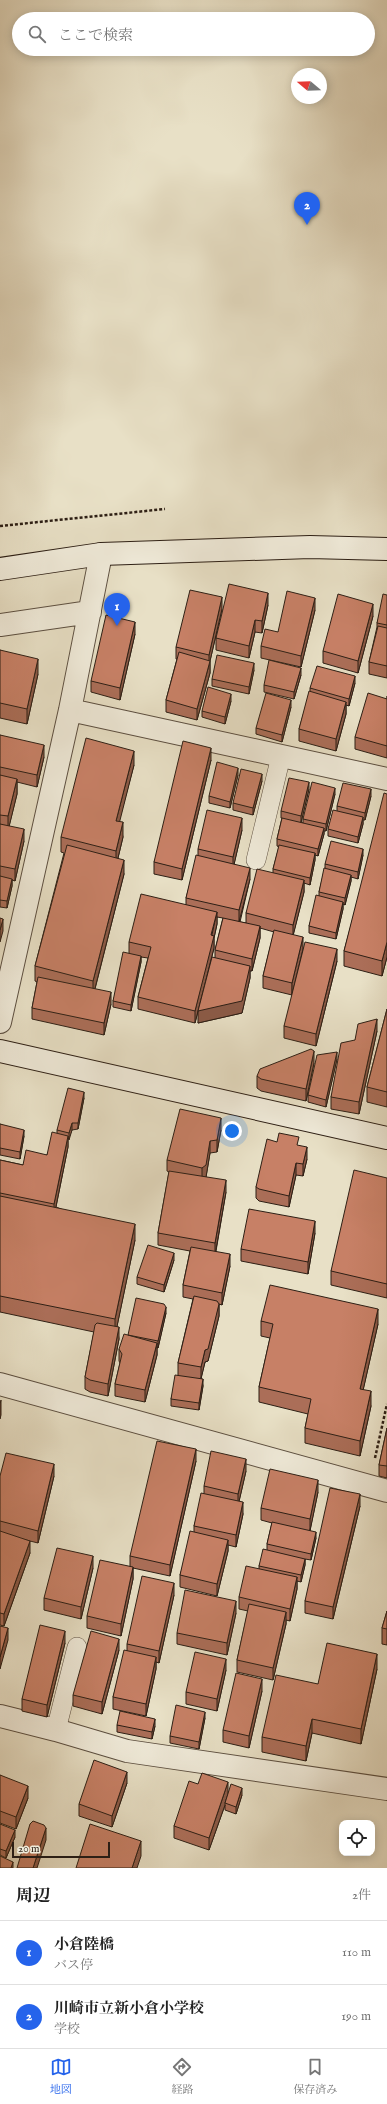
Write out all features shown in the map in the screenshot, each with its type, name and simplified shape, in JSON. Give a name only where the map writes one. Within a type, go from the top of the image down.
[{"type":"street","points":[[0,569],[101,554],[310,547],[387,549]]},
{"type":"street","points":[[0,1022],[70,710],[101,554]]},
{"type":"street","points":[[0,625],[90,612]]},
{"type":"street","points":[[70,710],[387,780]]},
{"type":"street","points":[[0,1051],[387,1138]]},
{"type":"street","points":[[0,1384],[378,1489]]},
{"type":"street","points":[[0,1716],[56,1730],[127,1751],[387,1789]]},
{"type":"lane","points":[[256,860],[281,756]]},
{"type":"lane","points":[[56,1730],[77,1647]]},
{"type":"path","points":[[0,526],[165,509]]},
{"type":"path","points":[[378,1489],[387,1404]]},
{"type":"building","points":[[229,584],[268,593],[262,621],[255,620],[249,646],[216,638]]},
{"type":"building","points":[[190,590],[222,597],[209,655],[176,647]]},
{"type":"building","points":[[287,591],[315,598],[301,656],[261,646],[265,629],[278,632]]},
{"type":"building","points":[[338,594],[373,604],[358,661],[323,651]]},
{"type":"building","points":[[383,594],[387,595],[387,625],[377,623]]},
{"type":"building","points":[[106,615],[135,622],[120,688],[91,681]]},
{"type":"building","points":[[378,626],[387,628],[387,666],[369,662]]},
{"type":"building","points":[[0,650],[38,659],[27,709],[0,703]]},
{"type":"building","points":[[179,652],[210,661],[197,709],[166,700]]},
{"type":"building","points":[[217,655],[254,663],[249,687],[212,679]]},
{"type":"building","points":[[269,660],[301,668],[294,692],[264,685]]},
{"type":"building","points":[[317,666],[355,676],[349,699],[310,688]]},
{"type":"building","points":[[208,687],[231,694],[225,717],[202,711]]},
{"type":"building","points":[[309,691],[346,702],[336,739],[299,729]]},
{"type":"building","points":[[266,693],[291,700],[282,735],[256,728]]},
{"type":"building","points":[[368,693],[387,699],[387,746],[355,737]]},
{"type":"building","points":[[0,735],[44,745],[37,775],[0,767]]},
{"type":"building","points":[[86,738],[134,751],[116,821],[123,822],[116,851],[61,837]]},
{"type":"building","points":[[183,741],[211,748],[182,869],[154,862]]},
{"type":"building","points":[[217,762],[238,768],[230,802],[209,796]]},
{"type":"building","points":[[241,769],[262,774],[253,808],[233,803]]},
{"type":"building","points":[[0,775],[17,779],[8,816],[0,815]]},
{"type":"building","points":[[289,778],[309,782],[301,816],[281,811]]},
{"type":"building","points":[[312,782],[335,788],[326,824],[303,819]]},
{"type":"building","points":[[343,783],[371,789],[365,813],[337,806]]},
{"type":"building","points":[[384,793],[387,794],[387,942],[382,961],[344,951]]},
{"type":"building","points":[[207,810],[242,818],[233,857],[198,849]]},
{"type":"building","points":[[333,810],[363,817],[358,837],[328,829]]},
{"type":"building","points":[[282,818],[324,828],[318,849],[277,839]]},
{"type":"building","points":[[0,824],[24,829],[15,869],[0,866]]},
{"type":"building","points":[[331,841],[363,849],[358,872],[325,864]]},
{"type":"building","points":[[67,845],[124,860],[93,981],[35,966]]},
{"type":"building","points":[[279,845],[315,853],[310,878],[273,869]]},
{"type":"building","points":[[196,855],[250,868],[239,910],[186,898]]},
{"type":"building","points":[[324,868],[351,875],[345,898],[319,892]]},
{"type":"building","points":[[257,869],[304,880],[293,925],[246,913]]},
{"type":"building","points":[[0,876],[12,879],[7,901],[0,900]]},
{"type":"building","points":[[141,894],[217,912],[211,935],[214,936],[195,1011],[138,997],[151,947],[129,942]]},
{"type":"building","points":[[316,895],[343,902],[336,933],[309,926]]},
{"type":"building","points":[[0,918],[3,919],[0,930]]},
{"type":"building","points":[[223,918],[260,926],[252,959],[215,950]]},
{"type":"building","points":[[274,930],[303,937],[292,983],[263,976]]},
{"type":"building","points":[[305,942],[337,949],[316,1034],[284,1026]]},
{"type":"building","points":[[123,952],[141,956],[131,1005],[113,1001]]},
{"type":"building","points":[[212,957],[250,966],[242,1001],[198,1011]]},
{"type":"building","points":[[38,977],[111,992],[104,1023],[32,1008]]},
{"type":"building","points":[[387,1009],[387,1092],[367,1087]]},
{"type":"building","points":[[377,1019],[359,1102],[331,1097],[341,1043],[355,1040],[358,1024]]},
{"type":"building","points":[[311,1049],[314,1051],[306,1089],[261,1079],[257,1076],[260,1069]]},
{"type":"building","points":[[337,1052],[326,1100],[308,1095],[317,1055]]},
{"type":"building","points":[[68,1088],[84,1092],[78,1123],[72,1123],[69,1133],[57,1130]]},
{"type":"building","points":[[180,1109],[221,1118],[217,1140],[210,1141],[206,1165],[202,1168],[167,1160]]},
{"type":"building","points":[[0,1124],[24,1130],[20,1152],[0,1148]]},
{"type":"building","points":[[52,1132],[68,1136],[54,1204],[0,1193],[0,1160],[23,1165],[26,1150],[47,1155]]},
{"type":"building","points":[[279,1133],[299,1137],[297,1145],[307,1147],[303,1164],[296,1163],[289,1196],[256,1187],[267,1139],[277,1142]]},
{"type":"building","points":[[354,1170],[387,1178],[387,1284],[331,1271]]},
{"type":"building","points":[[169,1171],[226,1180],[215,1243],[158,1233]]},
{"type":"building","points":[[0,1196],[135,1224],[115,1319],[0,1296]]},
{"type":"building","points":[[249,1209],[315,1221],[308,1262],[241,1249]]},
{"type":"building","points":[[148,1245],[174,1253],[164,1285],[137,1277]]},
{"type":"building","points":[[191,1247],[230,1254],[222,1293],[183,1285]]},
{"type":"building","points":[[270,1285],[378,1309],[360,1389],[371,1391],[360,1441],[305,1428],[311,1399],[259,1387],[273,1324],[261,1321]]},
{"type":"building","points":[[194,1296],[217,1301],[219,1304],[208,1349],[205,1350],[201,1367],[178,1363]]},
{"type":"building","points":[[136,1298],[164,1304],[166,1307],[158,1341],[128,1335]]},
{"type":"building","points":[[97,1323],[119,1327],[108,1384],[90,1380],[85,1377],[95,1325]]},
{"type":"building","points":[[124,1334],[157,1343],[145,1390],[115,1384],[122,1354],[119,1349]]},
{"type":"building","points":[[175,1375],[203,1379],[199,1403],[171,1399]]},
{"type":"building","points":[[387,1428],[387,1466],[379,1465]]},
{"type":"building","points":[[157,1441],[196,1449],[170,1565],[130,1556]]},
{"type":"building","points":[[211,1451],[246,1459],[238,1494],[204,1486]]},
{"type":"building","points":[[6,1453],[54,1464],[38,1531],[0,1521],[0,1476]]},
{"type":"building","points":[[270,1469],[318,1480],[310,1519],[261,1508]]},
{"type":"building","points":[[330,1488],[360,1494],[333,1607],[305,1601]]},
{"type":"building","points":[[201,1493],[243,1502],[236,1535],[194,1526]]},
{"type":"building","points":[[272,1522],[316,1532],[311,1554],[267,1544]]},
{"type":"building","points":[[0,1531],[30,1541],[4,1614],[0,1613]]},
{"type":"building","points":[[190,1531],[228,1540],[217,1584],[180,1575]]},
{"type":"building","points":[[57,1548],[93,1556],[81,1607],[44,1598]]},
{"type":"building","points":[[263,1549],[305,1559],[301,1575],[259,1566]]},
{"type":"building","points":[[100,1560],[133,1567],[121,1624],[87,1616]]},
{"type":"building","points":[[246,1566],[297,1577],[290,1609],[239,1597]]},
{"type":"building","points":[[142,1576],[174,1583],[159,1651],[127,1644]]},
{"type":"building","points":[[185,1590],[236,1601],[227,1643],[177,1633]]},
{"type":"building","points":[[249,1604],[286,1612],[273,1668],[237,1660]]},
{"type":"building","points":[[387,1611],[387,1629],[382,1628]]},
{"type":"building","points":[[40,1625],[65,1631],[47,1705],[22,1699]]},
{"type":"building","points":[[0,1626],[8,1628],[0,1657]]},
{"type":"building","points":[[91,1631],[119,1639],[102,1702],[73,1695]]},
{"type":"building","points":[[327,1643],[377,1654],[361,1729],[312,1719],[306,1746],[262,1737],[276,1675],[318,1684]]},
{"type":"building","points":[[124,1650],[156,1657],[146,1704],[113,1697]]},
{"type":"building","points":[[195,1652],[226,1659],[217,1699],[186,1692]]},
{"type":"building","points":[[236,1673],[262,1679],[249,1736],[223,1730]]},
{"type":"building","points":[[176,1705],[205,1712],[199,1742],[170,1736]]},
{"type":"building","points":[[120,1711],[155,1719],[152,1732],[117,1725]]},
{"type":"building","points":[[94,1760],[127,1772],[112,1816],[79,1804]]},
{"type":"building","points":[[202,1773],[228,1782],[209,1838],[174,1826],[189,1781],[198,1784]]},
{"type":"building","points":[[0,1775],[28,1786],[16,1817],[0,1811]]},
{"type":"building","points":[[231,1784],[242,1788],[236,1807],[225,1803]]},
{"type":"building","points":[[33,1821],[44,1825],[46,1828],[33,1868],[17,1868],[30,1824]]},
{"type":"building","points":[[0,1824],[15,1830],[6,1851],[0,1849]]},
{"type":"building","points":[[90,1824],[141,1841],[132,1868],[76,1868]]},
{"type":"building","points":[[0,1856],[13,1862],[11,1868],[0,1868]]},
{"type":"place","name":"川崎市立新小倉小学校","points":[[307,225]]},
{"type":"place","name":"小倉陸橋","points":[[117,626]]}]
